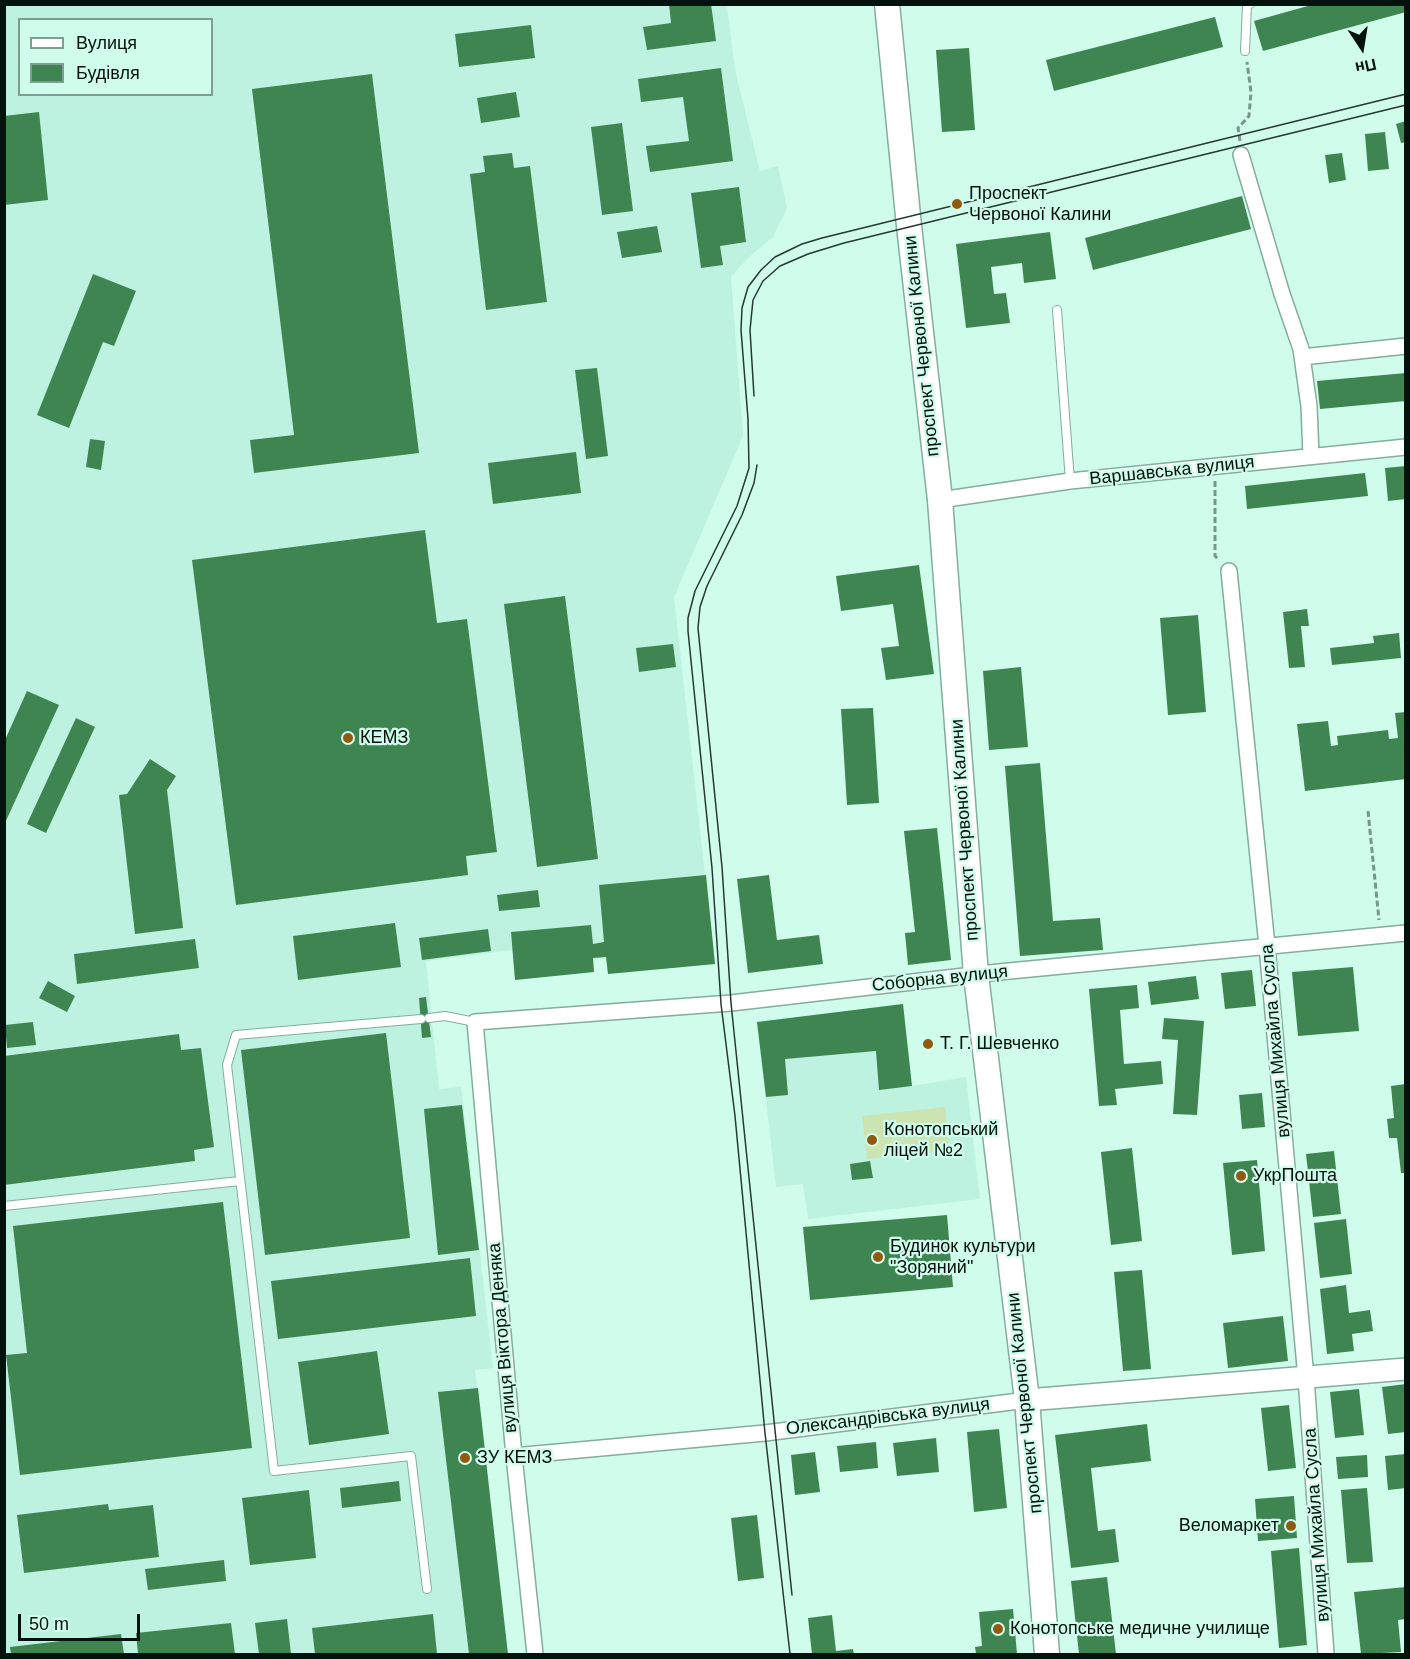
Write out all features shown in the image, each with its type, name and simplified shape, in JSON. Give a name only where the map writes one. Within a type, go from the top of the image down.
[{"type":"main road","name":"проспект Червоної Калини","points":[[887,4],[940,500],[976,975],[1027,1400],[1047,1654]]},
{"type":"main road","name":"Олександрівська вулиця","points":[[1027,1400],[1406,1369]]},
{"type":"street","points":[[1241,155],[1302,357],[1309,406],[1311,456]]},
{"type":"street","points":[[1302,357],[1406,346]]},
{"type":"street","name":"Варшавська вулиця","points":[[940,500],[1070,481],[1406,447]]},
{"type":"street","name":"вулиця Михайла Сусла","points":[[1229,571],[1267,946],[1306,1378],[1326,1654]]},
{"type":"street","name":"Соборна вулиця","points":[[475,1022],[731,1003],[976,975],[1406,933]]},
{"type":"street","name":"вулиця Віктора Деняка","points":[[475,1022],[514,1456],[536,1654]]},
{"type":"street","name":"Олександрівська вулиця","points":[[514,1456],[765,1433],[1027,1400]]},
{"type":"lane","points":[[1245,51],[1248,5]]},
{"type":"lane","points":[[1057,310],[1070,481]]},
{"type":"lane","points":[[427,1589],[411,1456],[274,1471],[227,1065],[236,1035],[424,1018],[445,1017],[475,1022]]},
{"type":"lane","points":[[4,1206],[240,1181]]},
{"type":"path","points":[[1241,155],[1238,128],[1249,116],[1251,92],[1245,51]]},
{"type":"path","points":[[1215,467],[1215,556],[1229,571]]},
{"type":"path","points":[[1368,811],[1379,924]]},
{"type":"shaded area","points":[[5,5],[727,5],[735,70],[760,171],[778,166],[787,208],[773,237],[748,258],[731,277],[743,436],[674,597],[715,964],[608,974],[606,957],[593,959],[594,972],[515,980],[512,950],[426,961],[439,1089],[461,1087],[493,1368],[475,1370],[508,1654],[5,1654]]},
{"type":"shaded area","name":"Конотопський ліцей №2","points":[[903,1004],[912,1086],[966,1077],[980,1199],[808,1219],[803,1184],[776,1187],[757,1022]]},
{"type":"shaded area","points":[[945,1107],[950,1150],[867,1159],[862,1116]]},
{"type":"building","points":[[669,4],[711,4],[716,41],[647,50],[643,27],[671,23]]},
{"type":"building","points":[[1315,4],[1406,4],[1406,12],[1263,51],[1254,21]]},
{"type":"building","points":[[1215,17],[1223,47],[1054,91],[1046,60]]},
{"type":"building","points":[[531,25],[535,58],[459,67],[455,34]]},
{"type":"building","points":[[969,48],[975,130],[942,132],[936,50]]},
{"type":"building","points":[[721,68],[733,161],[650,172],[646,146],[689,141],[683,97],[641,102],[638,79]]},
{"type":"building","points":[[372,74],[419,453],[254,473],[250,440],[294,435],[252,89]]},
{"type":"building","points":[[516,92],[520,117],[481,123],[477,98]]},
{"type":"building","points":[[39,112],[48,200],[4,205],[4,116]]},
{"type":"building","points":[[1406,121],[1406,142],[1401,143],[1396,124]]},
{"type":"building","points":[[622,123],[633,211],[602,215],[591,127]]},
{"type":"building","points":[[1385,132],[1389,169],[1368,171],[1365,134]]},
{"type":"building","points":[[512,153],[514,168],[530,166],[547,302],[486,310],[470,174],[485,172],[483,156]]},
{"type":"building","points":[[1342,153],[1346,180],[1329,183],[1325,155]]},
{"type":"building","points":[[739,187],[746,242],[720,246],[723,265],[701,268],[691,193]]},
{"type":"building","points":[[1242,196],[1251,229],[1093,270],[1085,238]]},
{"type":"building","points":[[657,226],[662,252],[622,258],[617,232]]},
{"type":"building","points":[[1050,232],[1056,279],[1024,283],[1022,263],[991,267],[994,294],[1006,293],[1010,323],[966,328],[956,244]]},
{"type":"building","points":[[93,274],[136,291],[114,346],[103,342],[69,428],[37,415]]},
{"type":"building","points":[[597,368],[608,456],[586,459],[575,370]]},
{"type":"building","points":[[1406,373],[1406,401],[1320,409],[1317,381]]},
{"type":"building","points":[[90,439],[105,441],[101,470],[86,467]]},
{"type":"building","points":[[576,452],[581,493],[493,504],[488,463]]},
{"type":"building","points":[[1406,466],[1406,499],[1388,501],[1385,468]]},
{"type":"building","points":[[1365,473],[1368,496],[1247,509],[1245,486]]},
{"type":"building","name":"КЕМЗ","points":[[425,530],[437,623],[467,619],[497,852],[466,856],[468,875],[236,905],[192,560]]},
{"type":"building","points":[[919,565],[934,674],[886,680],[881,648],[899,646],[893,604],[841,611],[836,576]]},
{"type":"building","points":[[565,596],[598,859],[537,867],[504,604]]},
{"type":"building","points":[[1307,609],[1309,626],[1301,626],[1305,667],[1289,668],[1283,612]]},
{"type":"building","points":[[1198,615],[1206,712],[1168,715],[1160,618]]},
{"type":"building","points":[[1399,633],[1401,658],[1332,665],[1330,648],[1374,643],[1373,636]]},
{"type":"building","points":[[673,644],[676,667],[639,672],[636,648]]},
{"type":"building","points":[[1021,667],[1028,747],[989,750],[983,671]]},
{"type":"building","points":[[27,691],[59,705],[5,823],[5,740]]},
{"type":"building","points":[[873,708],[879,803],[847,805],[841,709]]},
{"type":"building","points":[[1406,712],[1406,779],[1305,791],[1297,724],[1328,721],[1331,746],[1338,745],[1337,736],[1388,730],[1389,739],[1398,738],[1395,713]]},
{"type":"building","points":[[76,718],[95,727],[46,833],[27,824]]},
{"type":"building","points":[[150,759],[176,776],[167,790],[183,928],[135,934],[119,795],[127,794]]},
{"type":"building","points":[[1040,763],[1053,921],[1100,918],[1103,950],[1020,956],[1005,766]]},
{"type":"building","points":[[937,828],[951,960],[908,965],[905,933],[915,932],[904,831]]},
{"type":"building","points":[[706,875],[715,964],[608,974],[606,957],[593,958],[594,972],[515,980],[511,932],[591,925],[593,944],[604,942],[599,885]]},
{"type":"building","points":[[769,875],[777,940],[819,935],[823,964],[748,973],[737,879]]},
{"type":"building","points":[[538,890],[540,907],[499,911],[497,895]]},
{"type":"building","points":[[395,923],[401,967],[298,980],[293,936]]},
{"type":"building","points":[[488,929],[491,951],[422,960],[419,938]]},
{"type":"building","points":[[195,939],[199,968],[77,984],[74,954]]},
{"type":"building","points":[[1353,967],[1359,1031],[1298,1036],[1292,972]]},
{"type":"building","points":[[1252,970],[1256,1006],[1225,1009],[1221,973]]},
{"type":"building","points":[[1196,976],[1199,999],[1151,1005],[1148,982]]},
{"type":"building","points":[[48,981],[75,996],[67,1012],[39,998]]},
{"type":"building","points":[[1137,985],[1139,1008],[1120,1010],[1124,1064],[1161,1061],[1163,1084],[1115,1089],[1117,1105],[1099,1106],[1089,989]]},
{"type":"building","points":[[426,997],[431,1037],[422,1038],[419,998]]},
{"type":"building","points":[[903,1004],[912,1086],[879,1090],[876,1051],[785,1059],[788,1095],[766,1097],[757,1022]]},
{"type":"building","points":[[1164,1018],[1204,1021],[1197,1115],[1173,1114],[1178,1040],[1162,1039]]},
{"type":"building","points":[[33,1022],[36,1045],[7,1048],[5,1025]]},
{"type":"building","points":[[386,1033],[410,1238],[265,1255],[241,1050]]},
{"type":"building","points":[[179,1034],[181,1050],[201,1048],[214,1147],[194,1150],[195,1161],[4,1185],[4,1056]]},
{"type":"building","points":[[1406,1084],[1406,1173],[1401,1173],[1397,1138],[1389,1138],[1387,1119],[1394,1118],[1391,1086]]},
{"type":"building","points":[[1262,1093],[1265,1127],[1242,1129],[1239,1095]]},
{"type":"building","points":[[462,1105],[479,1250],[438,1255],[424,1109]]},
{"type":"building","points":[[1132,1148],[1142,1241],[1111,1245],[1101,1152]]},
{"type":"building","points":[[1334,1151],[1341,1214],[1313,1217],[1306,1154]]},
{"type":"building","points":[[1257,1160],[1265,1251],[1232,1255],[1223,1163]]},
{"type":"building","points":[[870,1161],[873,1178],[852,1180],[850,1164]]},
{"type":"building","points":[[223,1202],[252,1448],[20,1475],[6,1355],[27,1353],[13,1226]]},
{"type":"building","name":"Будинок культури \"Зоряний\"","points":[[947,1215],[953,1287],[810,1300],[803,1227]]},
{"type":"building","points":[[1346,1219],[1352,1274],[1320,1278],[1314,1223]]},
{"type":"building","points":[[470,1258],[476,1316],[278,1339],[271,1281]]},
{"type":"building","points":[[1142,1270],[1151,1369],[1123,1371],[1114,1272]]},
{"type":"building","points":[[1346,1285],[1349,1313],[1370,1310],[1373,1331],[1352,1334],[1354,1351],[1327,1354],[1320,1289]]},
{"type":"building","points":[[1283,1316],[1288,1361],[1228,1368],[1223,1323]]},
{"type":"building","points":[[377,1351],[389,1434],[309,1445],[298,1362]]},
{"type":"building","points":[[1406,1384],[1406,1432],[1388,1434],[1382,1387]]},
{"type":"building","points":[[478,1388],[508,1654],[469,1654],[438,1392]]},
{"type":"building","points":[[1359,1389],[1364,1435],[1335,1438],[1330,1392]]},
{"type":"building","points":[[1289,1405],[1296,1468],[1268,1471],[1261,1408]]},
{"type":"building","points":[[1147,1424],[1151,1461],[1091,1468],[1098,1531],[1115,1529],[1119,1562],[1071,1568],[1055,1435]]},
{"type":"building","points":[[999,1429],[1007,1508],[974,1512],[967,1432]]},
{"type":"building","points":[[936,1438],[939,1472],[897,1476],[893,1443]]},
{"type":"building","points":[[876,1442],[878,1468],[840,1472],[837,1446]]},
{"type":"building","points":[[815,1452],[820,1492],[795,1495],[791,1455]]},
{"type":"building","points":[[1406,1454],[1406,1488],[1388,1490],[1385,1456]]},
{"type":"building","points":[[1367,1455],[1368,1477],[1338,1479],[1336,1457]]},
{"type":"building","points":[[399,1481],[401,1501],[342,1508],[340,1488]]},
{"type":"building","points":[[1367,1488],[1373,1562],[1347,1563],[1341,1490]]},
{"type":"building","points":[[309,1490],[316,1558],[250,1565],[242,1498]]},
{"type":"building","points":[[1294,1496],[1297,1538],[1258,1541],[1255,1499]]},
{"type":"building","points":[[108,1504],[109,1510],[153,1505],[159,1557],[24,1573],[17,1515]]},
{"type":"building","points":[[757,1515],[764,1578],[738,1581],[731,1518]]},
{"type":"building","points":[[1299,1548],[1307,1645],[1279,1648],[1271,1551]]},
{"type":"building","points":[[224,1560],[226,1581],[148,1590],[145,1569]]},
{"type":"building","points":[[1107,1577],[1116,1654],[1079,1654],[1071,1581]]},
{"type":"building","points":[[1406,1587],[1406,1619],[1398,1620],[1401,1652],[1361,1654],[1354,1592]]},
{"type":"building","name":"Конотопське медичне училище","points":[[1013,1609],[1017,1654],[976,1654],[975,1647],[982,1646],[979,1612]]},
{"type":"building","points":[[433,1614],[437,1654],[315,1654],[312,1628]]},
{"type":"building","points":[[832,1615],[836,1651],[853,1649],[854,1654],[812,1654],[808,1618]]},
{"type":"building","points":[[287,1619],[291,1654],[259,1654],[255,1623]]},
{"type":"building","points":[[231,1623],[235,1654],[138,1654],[136,1633]]},
{"type":"building","points":[[121,1634],[124,1654],[11,1654],[10,1647]]},
{"type":"tram line","points":[[790,1654],[765,1433],[735,1116],[721,1004],[712,868],[688,631],[688,618],[695,591],[737,506],[749,468],[748,419],[741,330],[742,308],[748,287],[775,257],[802,244],[822,238],[1406,94]]},
{"type":"tram line","points":[[754,396],[750,330],[753,300],[763,281],[780,266],[808,254],[844,243],[1406,105]]},
{"type":"tram line","points":[[757,465],[754,483],[742,515],[707,586],[700,607],[698,628],[722,867],[731,1003],[792,1595]]},
{"type":"place","name":"Проспект Червоної Калини","points":[[957,204]]},
{"type":"place","name":"КЕМЗ","points":[[348,738]]},
{"type":"place","name":"Т. Г. Шевченко","points":[[928,1044]]},
{"type":"place","name":"Конотопський ліцей №2","points":[[872,1140]]},
{"type":"place","name":"УкрПошта","points":[[1241,1176]]},
{"type":"place","name":"Будинок культури \"Зоряний\"","points":[[878,1257]]},
{"type":"place","name":"ЗУ КЕМЗ","points":[[465,1458]]},
{"type":"place","name":"Веломаркет","points":[[1291,1526]]},
{"type":"place","name":"Конотопське медичне училище","points":[[998,1629]]}]
